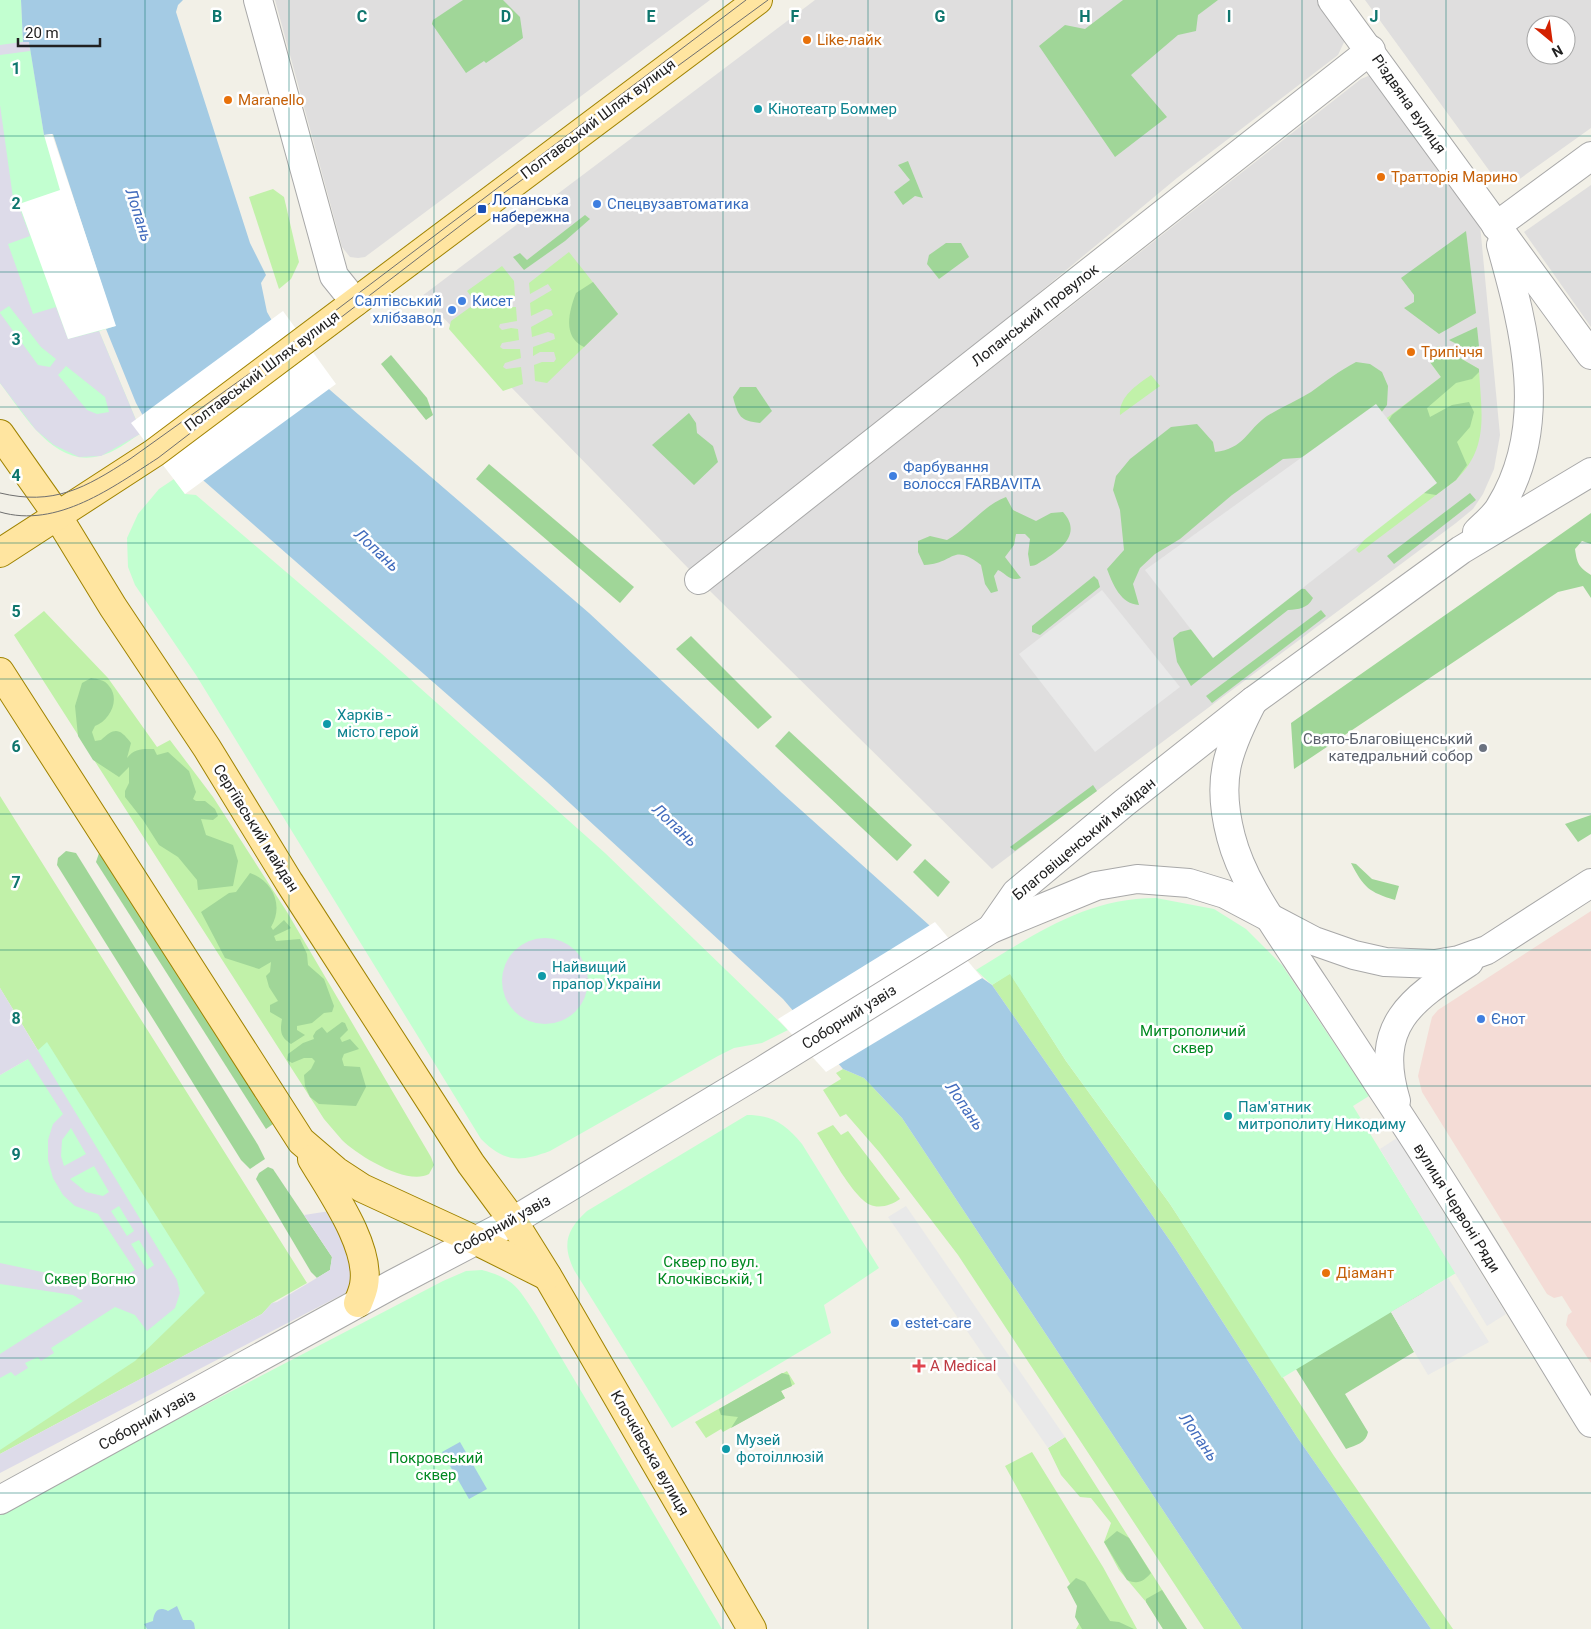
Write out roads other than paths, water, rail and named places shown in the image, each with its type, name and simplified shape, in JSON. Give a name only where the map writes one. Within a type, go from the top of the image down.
[{"type":"main road","name":"Полтавський Шлях вулиця","points":[[0,553],[154,453],[758,0]]},
{"type":"main road","name":"Сергіївський майдан","points":[[0,434],[58,517],[466,1156],[513,1221]]},
{"type":"main road","points":[[0,672],[301,1140],[339,1204],[362,1255],[365,1271],[364,1286],[358,1303]]},
{"type":"main road","points":[[301,1140],[336,1171],[362,1188],[477,1240],[548,1277]]},
{"type":"main road","name":"Клочківська вулиця","points":[[513,1221],[548,1277],[752,1629]]},
{"type":"street","points":[[258,0],[334,276],[355,302]]},
{"type":"street","name":"Різдвяна вулиця","points":[[1332,0],[1371,50],[1591,356]]},
{"type":"street","name":"Лопанський провулок","points":[[699,580],[1371,50]]},
{"type":"street","points":[[1461,550],[1500,508],[1518,470],[1526,442],[1528,371],[1523,324],[1496,226],[1591,156]]},
{"type":"street","points":[[1461,550],[1591,472]]},
{"type":"street","name":"Благовіщенський майдан","points":[[991,929],[1016,893],[1124,803],[1253,702],[1461,550]]},
{"type":"street","name":"вулиця Червоні Ряди","points":[[1253,702],[1228,755],[1224,778],[1225,805],[1231,838],[1246,874],[1271,920],[1401,1116],[1591,1423]]},
{"type":"street","name":"Благовіщенський майдан","points":[[991,929],[1096,886],[1137,879],[1190,883],[1225,894],[1271,920],[1314,941],[1385,962],[1435,964],[1459,960],[1487,950]]},
{"type":"street","name":"Благовіщенський майдан","points":[[1401,1116],[1389,1066],[1389,1047],[1394,1030],[1413,1002],[1427,990],[1591,883]]},
{"type":"street","name":"Соборний узвіз","points":[[0,1500],[358,1303],[513,1221],[991,929]]},
{"type":"water","name":"Лопань","points":[[21,0],[183,0],[178,5],[176,12],[250,243],[266,275],[261,283],[267,312],[294,359],[589,613],[782,793],[929,925],[978,980],[982,978],[992,985],[1173,1245],[1297,1437],[1431,1629],[1242,1629],[902,1118],[864,1078],[843,1069],[783,999],[547,782],[155,438],[136,403],[106,329],[115,326],[53,134],[44,135],[29,42],[23,42]]},
{"type":"water","points":[[460,1442],[487,1489],[469,1499],[442,1452]]},
{"type":"water","points":[[177,1606],[183,1620],[191,1620],[194,1623],[195,1629],[147,1629],[144,1624],[153,1621],[154,1615],[158,1610],[168,1611]]},
{"type":"tram line","points":[[0,493],[19,496],[53,496],[83,486],[130,459],[302,336],[746,0]]},
{"type":"tram line","points":[[0,512],[21,516],[42,515],[63,510],[103,492],[158,458],[482,209],[768,0]]},
{"type":"place","name":"Like-лайк","points":[[807,40]]},
{"type":"place","name":"Maranello","points":[[228,100]]},
{"type":"place","name":"Кінотеатр Боммер","points":[[758,109]]},
{"type":"place","name":"Тратторія Марино","points":[[1381,177]]},
{"type":"place","name":"Спецвузавтоматика","points":[[597,204]]},
{"type":"place","name":"Лопанська набережна","points":[[482,209]]},
{"type":"place","name":"Кисет","points":[[462,301]]},
{"type":"place","name":"Салтівський хлібзавод","points":[[452,310]]},
{"type":"place","name":"Трипіччя","points":[[1411,352]]},
{"type":"place","name":"Фарбування волосся FARBAVITA","points":[[893,476]]},
{"type":"place","name":"Харків - місто герой","points":[[327,724]]},
{"type":"place","name":"Свято-Благовіщенський катедральний собор","points":[[1483,748]]},
{"type":"place","name":"Найвищий прапор України","points":[[542,976]]},
{"type":"place","name":"Єнот","points":[[1481,1019]]},
{"type":"place","name":"Пам'ятник митрополиту Никодиму","points":[[1228,1116]]},
{"type":"place","name":"Діамант","points":[[1326,1273]]},
{"type":"place","name":"estet-care","points":[[895,1323]]},
{"type":"place","name":"A Medical","points":[[919,1366]]},
{"type":"place","name":"Музей фотоіллюзій","points":[[726,1449]]},
{"type":"park label","name":"Митрополичий сквер","points":[[1193,1040]]},
{"type":"park label","name":"Сквер по вул. Клочківській, 1","points":[[711,1270]]},
{"type":"park label","name":"Сквер Вогню","points":[[90,1279]]},
{"type":"park label","name":"Покровський сквер","points":[[436,1466]]}]
